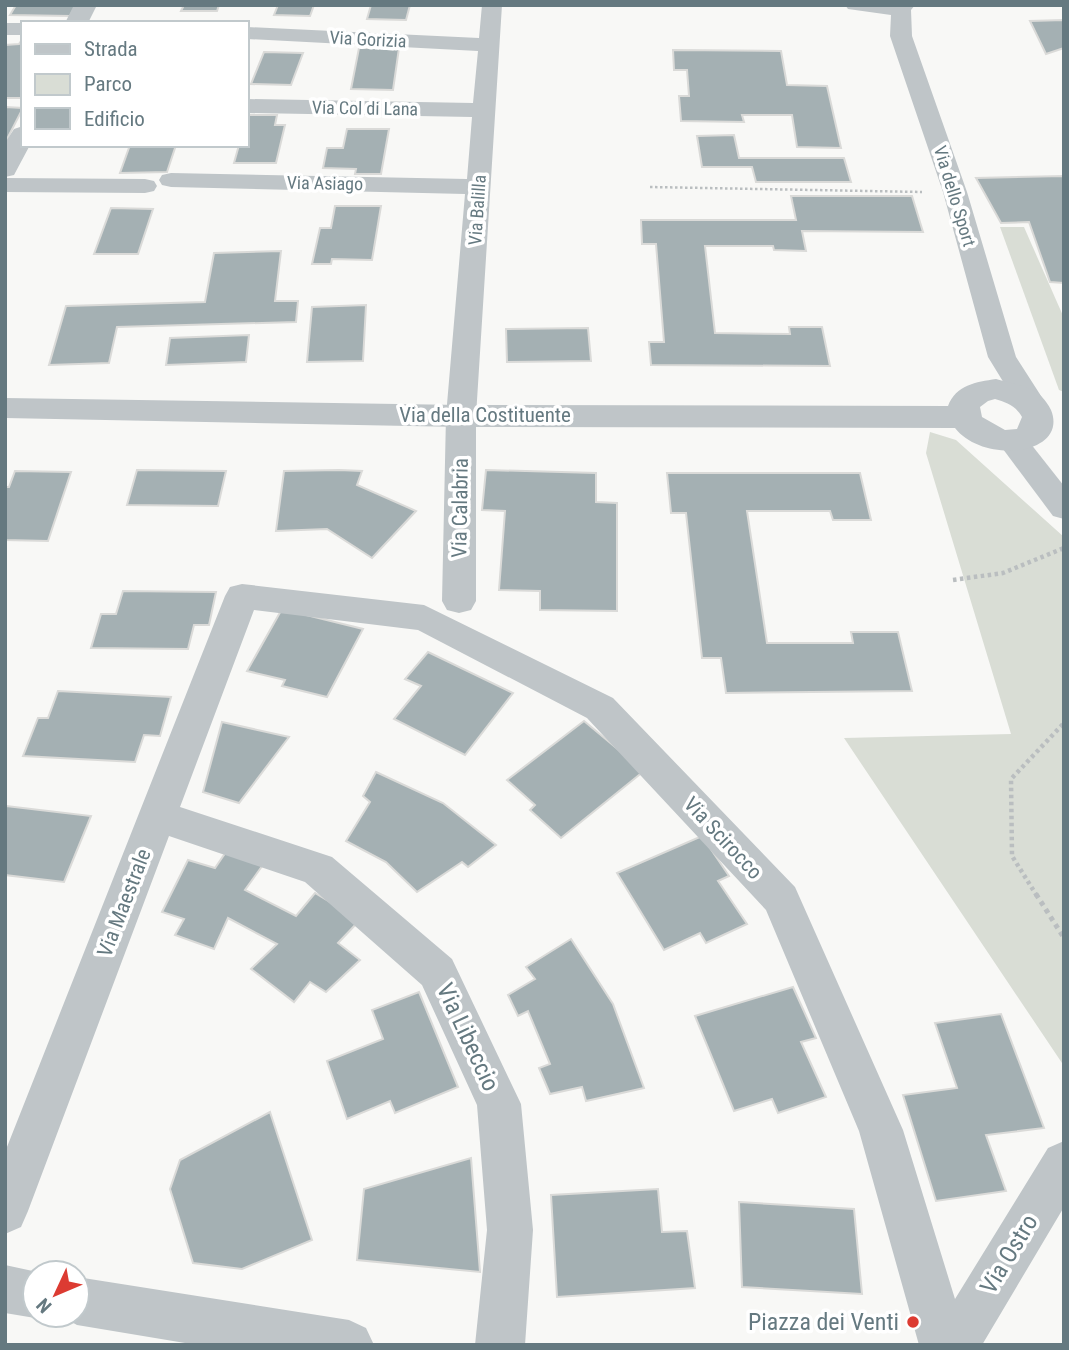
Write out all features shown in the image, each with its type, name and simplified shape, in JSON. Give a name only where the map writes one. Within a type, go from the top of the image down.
[{"type":"street","points":[[77,21],[86,5]]},
{"type":"street","name":"Via Balilla","points":[[461,416],[492,5]]},
{"type":"street","points":[[865,8],[903,6]]},
{"type":"street","name":"Via dello Sport","points":[[903,6],[901,36],[955,192],[1002,357],[1045,409]]},
{"type":"street","name":"Via dello Sport","points":[[865,8],[901,36]]},
{"type":"street","name":"Via Gorizia","points":[[248,33],[489,45]]},
{"type":"street","name":"Via Col di Lana","points":[[248,106],[484,110]]},
{"type":"street","points":[[5,169],[21,138]]},
{"type":"street","name":"Via Asiago","points":[[171,180],[478,187]]},
{"type":"street","points":[[5,186],[145,186]]},
{"type":"street","points":[[972,405],[1003,390],[1045,409],[1044,423],[1035,436],[1012,441],[986,436],[975,429],[972,405],[1002,357]]},
{"type":"street","name":"Via della Costituente","points":[[5,408],[461,416],[972,405]]},
{"type":"street","name":"Via Calabria","points":[[459,601],[461,416]]},
{"type":"street","points":[[1012,441],[1064,509]]},
{"type":"street","name":"Via Maestrale","points":[[5,1210],[242,596]]},
{"type":"street","name":"Via Scirocco","points":[[242,596],[424,618],[600,708],[781,899],[881,1130],[944,1345]]},
{"type":"street","name":"Via Libeccio","points":[[157,816],[318,869],[437,972],[499,1104],[510,1230],[500,1345]]},
{"type":"street","name":"Via Ostro","points":[[954,1345],[1064,1164]]},
{"type":"street","points":[[91,1303],[349,1345]]},
{"type":"path","points":[[650,187],[955,192]]},
{"type":"path","points":[[953,580],[1003,573],[1064,548]]},
{"type":"path","points":[[1064,723],[1011,779],[1012,856],[1064,938]]},
{"type":"green space","points":[[1000,227],[1024,227],[1064,318],[1064,392],[1059,390]]},
{"type":"green space","points":[[930,432],[956,440],[1064,537],[1064,1066],[844,738],[1011,734],[926,453]]},
{"type":"building","points":[[16,5],[76,5],[70,16],[10,15]]},
{"type":"building","points":[[184,5],[219,5],[217,11],[181,11]]},
{"type":"building","points":[[278,5],[314,5],[310,16],[274,15]]},
{"type":"building","points":[[371,5],[410,5],[406,20],[367,19]]},
{"type":"building","points":[[1064,20],[1064,48],[1046,54],[1030,21]]},
{"type":"building","points":[[21,41],[21,98],[5,98],[5,45],[19,44]]},
{"type":"building","points":[[359,48],[399,48],[393,90],[351,89]]},
{"type":"building","points":[[673,50],[781,51],[787,85],[827,86],[841,148],[797,147],[792,115],[742,115],[744,122],[681,121],[679,96],[689,96],[687,70],[674,70]]},
{"type":"building","points":[[264,52],[303,53],[291,85],[251,84]]},
{"type":"building","points":[[5,107],[21,108],[21,112],[5,143]]},
{"type":"building","points":[[248,115],[277,115],[275,125],[285,125],[276,163],[234,163],[238,147],[248,147]]},
{"type":"building","points":[[347,129],[389,129],[381,174],[355,174],[356,169],[323,168],[327,148],[343,148]]},
{"type":"building","points":[[734,135],[739,158],[844,158],[851,182],[756,182],[752,167],[702,167],[697,136]]},
{"type":"building","points":[[129,147],[175,147],[167,172],[120,173]]},
{"type":"building","points":[[1064,176],[1064,283],[1050,282],[1029,222],[1001,223],[976,178]]},
{"type":"building","points":[[791,196],[912,196],[923,232],[802,231],[806,251],[774,250],[773,246],[705,246],[715,333],[790,334],[789,327],[822,327],[830,366],[651,365],[649,342],[664,342],[656,244],[642,244],[641,220],[796,220]]},
{"type":"building","points":[[335,206],[381,206],[372,260],[332,259],[331,264],[312,264],[320,228],[331,228]]},
{"type":"building","points":[[111,208],[153,209],[138,254],[94,254]]},
{"type":"building","points":[[281,251],[275,301],[298,301],[296,322],[117,327],[109,363],[49,365],[66,306],[205,302],[214,253]]},
{"type":"building","points":[[366,305],[363,361],[307,362],[312,307]]},
{"type":"building","points":[[588,328],[591,361],[507,362],[506,329]]},
{"type":"building","points":[[249,335],[246,362],[166,365],[170,338]]},
{"type":"building","points":[[137,470],[226,471],[218,506],[127,505]]},
{"type":"building","points":[[486,470],[596,473],[596,502],[617,503],[617,611],[540,610],[540,591],[499,590],[505,511],[482,510]]},
{"type":"building","points":[[15,471],[71,472],[48,541],[5,540],[5,487],[9,487]]},
{"type":"building","points":[[284,471],[362,471],[357,485],[416,511],[372,558],[327,529],[276,531]]},
{"type":"building","points":[[667,473],[860,473],[871,520],[833,520],[830,511],[747,511],[767,643],[853,643],[851,632],[898,632],[912,691],[726,693],[721,658],[702,658],[686,513],[671,513]]},
{"type":"building","points":[[123,591],[216,592],[209,625],[194,625],[188,649],[91,648],[101,614],[116,614]]},
{"type":"building","points":[[282,609],[363,629],[327,697],[282,686],[285,680],[247,671]]},
{"type":"building","points":[[428,652],[513,693],[465,755],[394,719],[421,686],[405,679]]},
{"type":"building","points":[[58,691],[171,697],[160,736],[144,735],[135,762],[23,756],[38,718],[48,718]]},
{"type":"building","points":[[584,721],[644,771],[561,838],[530,810],[535,805],[507,780]]},
{"type":"building","points":[[222,722],[289,737],[239,803],[203,792]]},
{"type":"building","points":[[376,772],[443,803],[496,845],[468,867],[462,862],[417,892],[386,862],[346,841],[370,802],[363,796]]},
{"type":"building","points":[[6,806],[91,816],[64,882],[5,875]]},
{"type":"building","points":[[702,836],[729,876],[718,881],[747,924],[706,943],[700,933],[664,950],[617,873]]},
{"type":"building","points":[[228,849],[265,862],[245,890],[296,916],[315,893],[360,920],[338,943],[360,960],[326,992],[310,982],[294,1002],[251,969],[277,944],[228,918],[214,949],[175,935],[184,919],[162,912],[188,860],[215,868]]},
{"type":"building","points":[[571,939],[613,1004],[644,1088],[586,1101],[582,1087],[550,1094],[539,1068],[550,1064],[528,1011],[518,1016],[508,995],[535,979],[526,967]]},
{"type":"building","points":[[793,987],[816,1038],[801,1042],[826,1097],[778,1113],[772,1099],[734,1111],[695,1016]]},
{"type":"building","points":[[419,992],[458,1087],[395,1113],[390,1101],[347,1119],[327,1061],[383,1039],[372,1010]]},
{"type":"building","points":[[1001,1014],[1044,1128],[986,1135],[1006,1191],[936,1201],[903,1095],[957,1088],[935,1023]]},
{"type":"building","points":[[270,1112],[312,1240],[242,1269],[193,1263],[170,1189],[180,1160]]},
{"type":"building","points":[[471,1158],[480,1272],[357,1260],[364,1189]]},
{"type":"building","points":[[658,1189],[662,1232],[687,1231],[695,1288],[557,1297],[551,1195]]},
{"type":"building","points":[[739,1202],[854,1209],[862,1294],[742,1287]]},
{"type":"place","name":"Piazza dei Venti","points":[[913,1322]]}]
